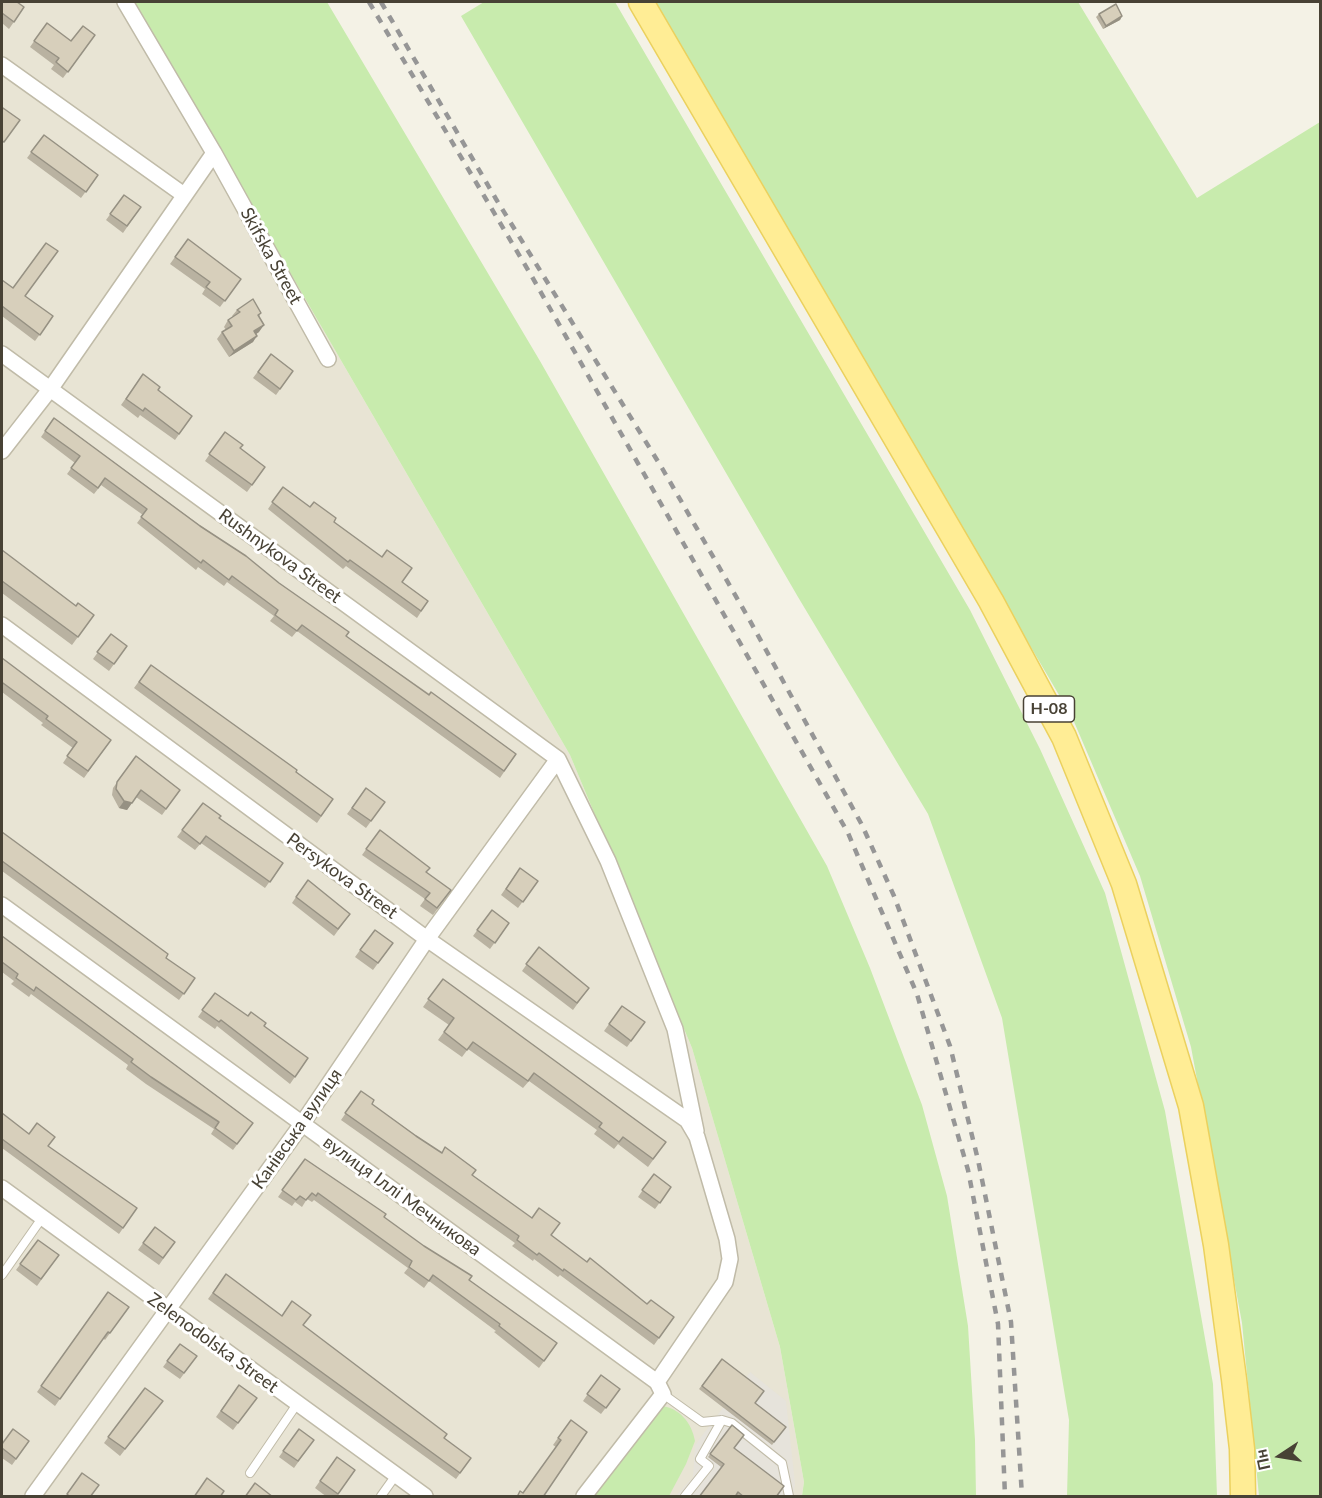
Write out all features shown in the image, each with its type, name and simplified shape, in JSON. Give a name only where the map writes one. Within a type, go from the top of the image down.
[{"type":"main road","name":"Н-08","points":[[640,2],[991,601],[1064,737],[1120,874],[1191,1106],[1216,1245],[1234,1379],[1242,1449],[1243,1497]]},
{"type":"street","name":"Skifska Street","points":[[125,2],[214,153],[328,359]]},
{"type":"street","points":[[2,65],[184,195]]},
{"type":"street","points":[[2,451],[51,388],[214,153]]},
{"type":"street","name":"Rushnykova Street","points":[[2,354],[558,759]]},
{"type":"street","name":"Persykova Street","points":[[2,625],[427,939],[687,1120],[697,1137]]},
{"type":"street","points":[[558,759],[608,861],[675,1029],[697,1137],[727,1239],[730,1259],[725,1282],[660,1388],[584,1497]]},
{"type":"street","name":"Канівська вулиця","points":[[33,1497],[166,1309],[302,1124],[427,939],[558,759]]},
{"type":"street","name":"вулиця Іллі Мечникова","points":[[2,905],[660,1388]]},
{"type":"street","name":"Zelenodolska Street","points":[[2,1188],[425,1497]]},
{"type":"lane","points":[[2,1275],[42,1218]]},
{"type":"lane","points":[[660,1388],[702,1422],[722,1420],[732,1423],[782,1462],[789,1497]]},
{"type":"lane","points":[[250,1473],[297,1404]]},
{"type":"lane","points":[[685,1497],[709,1466],[700,1459],[722,1420]]},
{"type":"lane","points":[[381,1497],[396,1475]]},
{"type":"shaded area","points":[[2,2],[133,2],[570,755],[692,1048],[780,1347],[804,1482],[802,1496],[2,1496]]},
{"type":"shaded area","points":[[750,1372],[786,1401],[795,1484],[793,1496],[676,1496],[693,1477],[695,1445]]},
{"type":"green space","points":[[133,2],[327,2],[540,361],[827,866],[870,968],[922,1105],[947,1196],[968,1326],[976,1496],[802,1496],[804,1482],[780,1347],[692,1048],[570,755]]},
{"type":"green space","points":[[484,2],[615,2],[970,610],[1040,749],[1105,893],[1165,1111],[1213,1384],[1217,1496],[1067,1496],[1069,1420],[1002,1018],[928,814],[798,597],[461,16]]},
{"type":"green space","points":[[651,2],[1078,2],[1197,198],[1320,122],[1320,1496],[1259,1496],[1242,1323],[1191,1047],[1140,876],[1072,717]]},
{"type":"green space","points":[[660,1406],[673,1409],[684,1417],[695,1441],[669,1496],[594,1496],[635,1433]]},
{"type":"building","points":[[2,2],[17,2],[24,7],[14,22],[2,13]]},
{"type":"building","points":[[1116,4],[1122,16],[1106,26],[1099,14]]},
{"type":"building","points":[[47,23],[71,41],[83,26],[95,35],[68,72],[56,62],[59,58],[34,41]]},
{"type":"building","points":[[3,108],[20,120],[4,142],[2,141]]},
{"type":"building","points":[[44,135],[98,175],[86,192],[31,152]]},
{"type":"building","points":[[124,195],[141,207],[127,226],[110,214]]},
{"type":"building","points":[[188,239],[241,279],[225,301],[206,287],[210,282],[175,257]]},
{"type":"building","points":[[46,243],[58,251],[25,296],[53,316],[40,335],[2,306],[2,280],[13,288]]},
{"type":"building","points":[[253,299],[261,313],[258,315],[264,325],[254,331],[257,336],[234,351],[222,332],[232,326],[228,320],[240,312],[237,310]]},
{"type":"building","points":[[271,354],[293,371],[280,389],[258,372]]},
{"type":"building","points":[[143,374],[160,387],[158,390],[192,416],[179,434],[145,408],[143,411],[126,399]]},
{"type":"building","points":[[54,418],[349,632],[346,636],[429,695],[431,692],[516,754],[504,771],[302,625],[297,631],[275,615],[278,610],[232,576],[229,580],[203,560],[201,563],[141,517],[147,509],[105,478],[98,488],[71,468],[80,456],[45,431]]},
{"type":"building","points":[[225,432],[243,445],[240,448],[265,467],[252,485],[209,454]]},
{"type":"building","points":[[283,487],[310,507],[314,502],[336,518],[334,522],[382,557],[387,550],[412,568],[402,582],[428,601],[421,611],[350,560],[348,562],[272,502]]},
{"type":"building","points":[[2,550],[76,606],[78,603],[94,615],[78,637],[2,581]]},
{"type":"building","points":[[111,634],[127,646],[114,664],[97,652]]},
{"type":"building","points":[[2,658],[111,740],[88,771],[67,756],[77,742],[46,719],[48,716],[3,683],[2,685]]},
{"type":"building","points":[[151,665],[297,770],[296,772],[333,799],[321,816],[139,682]]},
{"type":"building","points":[[136,756],[180,790],[166,809],[141,790],[132,803],[124,801],[116,789],[117,782]]},
{"type":"building","points":[[366,788],[385,802],[371,821],[352,808]]},
{"type":"building","points":[[203,803],[221,816],[219,818],[283,863],[270,882],[206,836],[200,844],[182,830]]},
{"type":"building","points":[[380,830],[430,868],[426,872],[451,890],[437,908],[425,899],[430,893],[366,849]]},
{"type":"building","points":[[2,832],[168,954],[166,958],[195,978],[184,994],[2,861]]},
{"type":"building","points":[[520,868],[538,881],[523,902],[506,889]]},
{"type":"building","points":[[308,880],[350,914],[338,929],[296,897]]},
{"type":"building","points":[[492,910],[509,923],[495,943],[477,930]]},
{"type":"building","points":[[375,930],[393,943],[378,963],[360,950]]},
{"type":"building","points":[[2,936],[253,1123],[237,1144],[215,1128],[219,1122],[151,1077],[131,1062],[133,1059],[36,987],[34,991],[16,978],[18,974],[2,962]]},
{"type":"building","points":[[539,947],[589,988],[577,1003],[526,964]]},
{"type":"building","points":[[443,979],[666,1142],[653,1159],[623,1137],[619,1142],[599,1127],[602,1123],[534,1073],[528,1081],[473,1042],[467,1050],[444,1032],[454,1018],[428,999]]},
{"type":"building","points":[[215,993],[248,1016],[251,1012],[266,1023],[264,1026],[308,1058],[295,1077],[221,1020],[219,1022],[202,1010]]},
{"type":"building","points":[[622,1006],[645,1022],[631,1041],[609,1024]]},
{"type":"building","points":[[361,1091],[374,1100],[372,1104],[416,1136],[442,1153],[445,1147],[476,1170],[472,1175],[532,1218],[539,1208],[560,1223],[551,1235],[587,1262],[590,1258],[647,1304],[651,1300],[674,1317],[659,1338],[564,1269],[563,1271],[539,1253],[537,1255],[517,1240],[519,1236],[345,1113]]},
{"type":"building","points":[[2,1113],[29,1134],[37,1123],[55,1137],[48,1146],[137,1208],[123,1228],[2,1139]]},
{"type":"building","points":[[305,1159],[386,1214],[384,1217],[424,1246],[472,1276],[469,1280],[557,1343],[544,1361],[499,1326],[500,1324],[433,1275],[429,1281],[409,1267],[412,1261],[318,1193],[316,1196],[312,1193],[306,1200],[300,1196],[296,1200],[282,1190]]},
{"type":"building","points":[[654,1174],[671,1187],[660,1203],[642,1190]]},
{"type":"building","points":[[155,1227],[175,1242],[163,1258],[143,1243]]},
{"type":"building","points":[[38,1240],[59,1255],[41,1279],[20,1264]]},
{"type":"building","points":[[226,1274],[282,1316],[292,1301],[311,1315],[303,1325],[447,1434],[444,1438],[471,1458],[460,1473],[213,1293]]},
{"type":"building","points":[[108,1292],[129,1307],[110,1333],[108,1332],[60,1399],[41,1386]]},
{"type":"building","points":[[180,1344],[197,1356],[184,1373],[167,1361]]},
{"type":"building","points":[[722,1359],[764,1391],[755,1403],[786,1427],[774,1442],[702,1386]]},
{"type":"building","points":[[601,1375],[620,1389],[606,1408],[587,1394]]},
{"type":"building","points":[[239,1385],[257,1398],[238,1423],[221,1411]]},
{"type":"building","points":[[145,1388],[163,1401],[125,1449],[108,1437]]},
{"type":"building","points":[[571,1420],[587,1432],[543,1497],[517,1497],[520,1491],[523,1493],[561,1440],[558,1438]]},
{"type":"building","points":[[732,1425],[744,1435],[734,1448],[784,1486],[776,1497],[744,1497],[738,1492],[735,1497],[699,1497],[724,1464],[710,1454]]},
{"type":"building","points":[[13,1429],[29,1441],[16,1459],[2,1448],[2,1444]]},
{"type":"building","points":[[299,1429],[314,1440],[298,1461],[283,1451]]},
{"type":"building","points":[[337,1457],[355,1470],[338,1494],[320,1481]]},
{"type":"building","points":[[82,1473],[99,1485],[90,1497],[70,1497],[67,1494]]},
{"type":"building","points":[[207,1478],[224,1491],[220,1497],[194,1497]]},
{"type":"building","points":[[255,1483],[273,1497],[245,1497]]},
{"type":"railway","points":[[369,2],[531,275],[848,833],[917,994],[968,1170],[998,1324],[1005,1496]]},
{"type":"railway","points":[[381,2],[496,199],[662,468],[749,619],[862,825],[894,896],[950,1046],[978,1160],[1011,1322],[1022,1496]]}]
